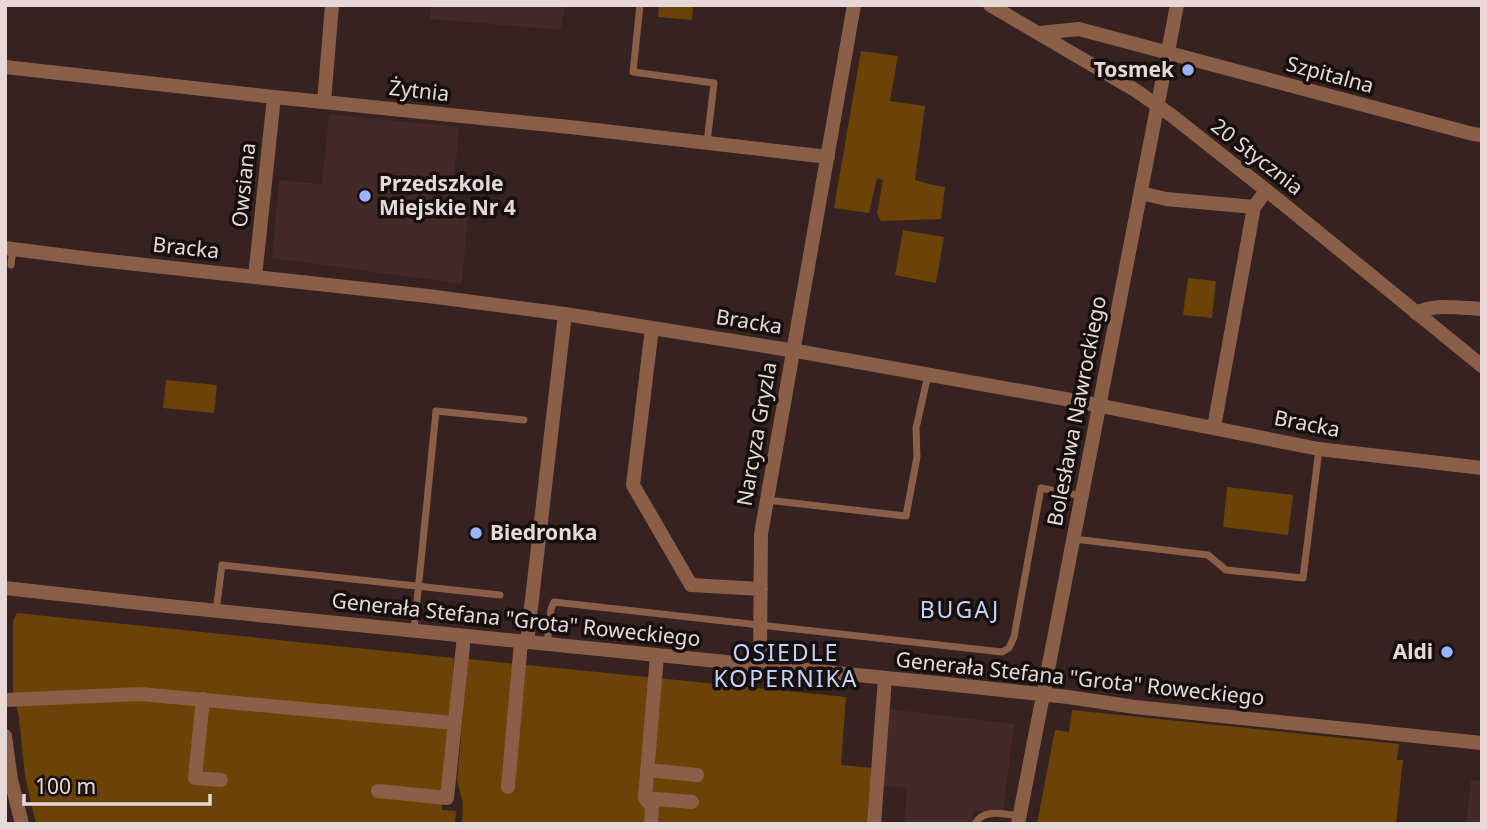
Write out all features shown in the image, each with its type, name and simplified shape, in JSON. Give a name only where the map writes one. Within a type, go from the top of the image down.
[{"type":"street","points":[[324,102],[332,5]]},
{"type":"street","name":"Narcyza Gryzla","points":[[760,666],[761,534],[854,5]]},
{"type":"street","name":"Bolesława Nawrockiego","points":[[1018,820],[1177,5]]},
{"type":"street","name":"20 Stycznia","points":[[994,6],[1157,105],[1482,366]]},
{"type":"street","name":"Szpitalna","points":[[1040,33],[1079,29],[1482,135]]},
{"type":"street","name":"Żytnia","points":[[5,66],[828,157]]},
{"type":"street","name":"Owsiana","points":[[255,277],[275,97]]},
{"type":"street","points":[[1214,427],[1254,207],[1266,191]]},
{"type":"street","points":[[1141,194],[1166,199],[1254,207]]},
{"type":"street","name":"Bracka","points":[[9,248],[565,314],[928,375],[1319,449],[1482,468]]},
{"type":"street","points":[[1416,313],[1425,308],[1437,307],[1482,309]]},
{"type":"street","points":[[508,787],[565,314]]},
{"type":"street","points":[[652,328],[633,485],[691,585],[761,589]]},
{"type":"street","name":"Generała Stefana \"Grota\" Roweckiego","points":[[5,588],[885,678],[1149,709],[1482,743]]},
{"type":"street","points":[[378,791],[447,798],[464,636]]},
{"type":"street","points":[[650,824],[652,807],[645,798],[657,656]]},
{"type":"street","points":[[874,824],[885,678]]},
{"type":"street","points":[[5,700],[140,694],[454,723]]},
{"type":"street","points":[[203,699],[195,778],[221,780]]},
{"type":"street","points":[[5,736],[11,780],[22,824]]},
{"type":"street","points":[[647,770],[697,775]]},
{"type":"street","points":[[645,798],[692,802]]},
{"type":"lane","points":[[640,5],[633,72],[714,83],[707,143]]},
{"type":"lane","points":[[9,248],[11,265]]},
{"type":"lane","points":[[766,500],[906,516],[917,456],[916,428],[928,375]]},
{"type":"lane","points":[[414,631],[436,411],[524,420]]},
{"type":"lane","points":[[1073,538],[1208,555],[1226,570],[1303,578],[1319,449]]},
{"type":"lane","points":[[547,644],[554,602],[1002,652],[1009,648],[1014,637],[1041,488],[1082,495]]},
{"type":"lane","points":[[216,611],[222,565],[500,595]]},
{"type":"lane","points":[[975,824],[982,815],[990,813],[1018,820]]},
{"type":"shaded area","points":[[431,5],[565,5],[561,30],[430,19]]},
{"type":"shaded area","points":[[659,5],[693,5],[692,20],[658,17]]},
{"type":"shaded area","points":[[861,51],[898,56],[890,101],[925,106],[915,180],[945,187],[941,219],[881,221],[877,213],[883,180],[877,178],[869,213],[834,208]]},
{"type":"shaded area","name":"Przedszkole Miejskie Nr 4","points":[[329,114],[459,127],[452,200],[469,202],[462,284],[272,258],[279,180],[322,184]]},
{"type":"shaded area","points":[[903,230],[944,237],[936,283],[895,275]]},
{"type":"shaded area","points":[[1188,278],[1216,281],[1212,318],[1183,315]]},
{"type":"shaded area","points":[[166,380],[217,385],[214,413],[163,408]]},
{"type":"shaded area","points":[[1227,487],[1293,495],[1288,535],[1223,527]]},
{"type":"shaded area","points":[[17,613],[454,658],[442,810],[456,811],[455,824],[36,824],[25,776],[13,690],[13,621]]},
{"type":"shaded area","points":[[468,659],[846,697],[841,765],[873,768],[868,824],[462,824],[463,803],[457,780]]},
{"type":"shaded area","points":[[888,709],[1014,724],[1003,811],[974,811],[972,824],[904,824],[907,788],[880,785]]},
{"type":"shaded area","points":[[1072,710],[1399,744],[1397,760],[1403,760],[1396,824],[1037,824],[1055,730],[1069,732]]},
{"type":"shaded area","points":[[1471,780],[1482,781],[1482,824],[1466,824]]},
{"type":"place","name":"Tosmek","points":[[1188,70]]},
{"type":"place","name":"Przedszkole Miejskie Nr 4","points":[[365,196]]},
{"type":"place","name":"Biedronka","points":[[476,533]]},
{"type":"place","name":"Aldi","points":[[1447,652]]},
{"type":"district","name":"BUGAJ","points":[[960,610]]},
{"type":"district","name":"OSIEDLE KOPERNIKA","points":[[786,666]]}]
